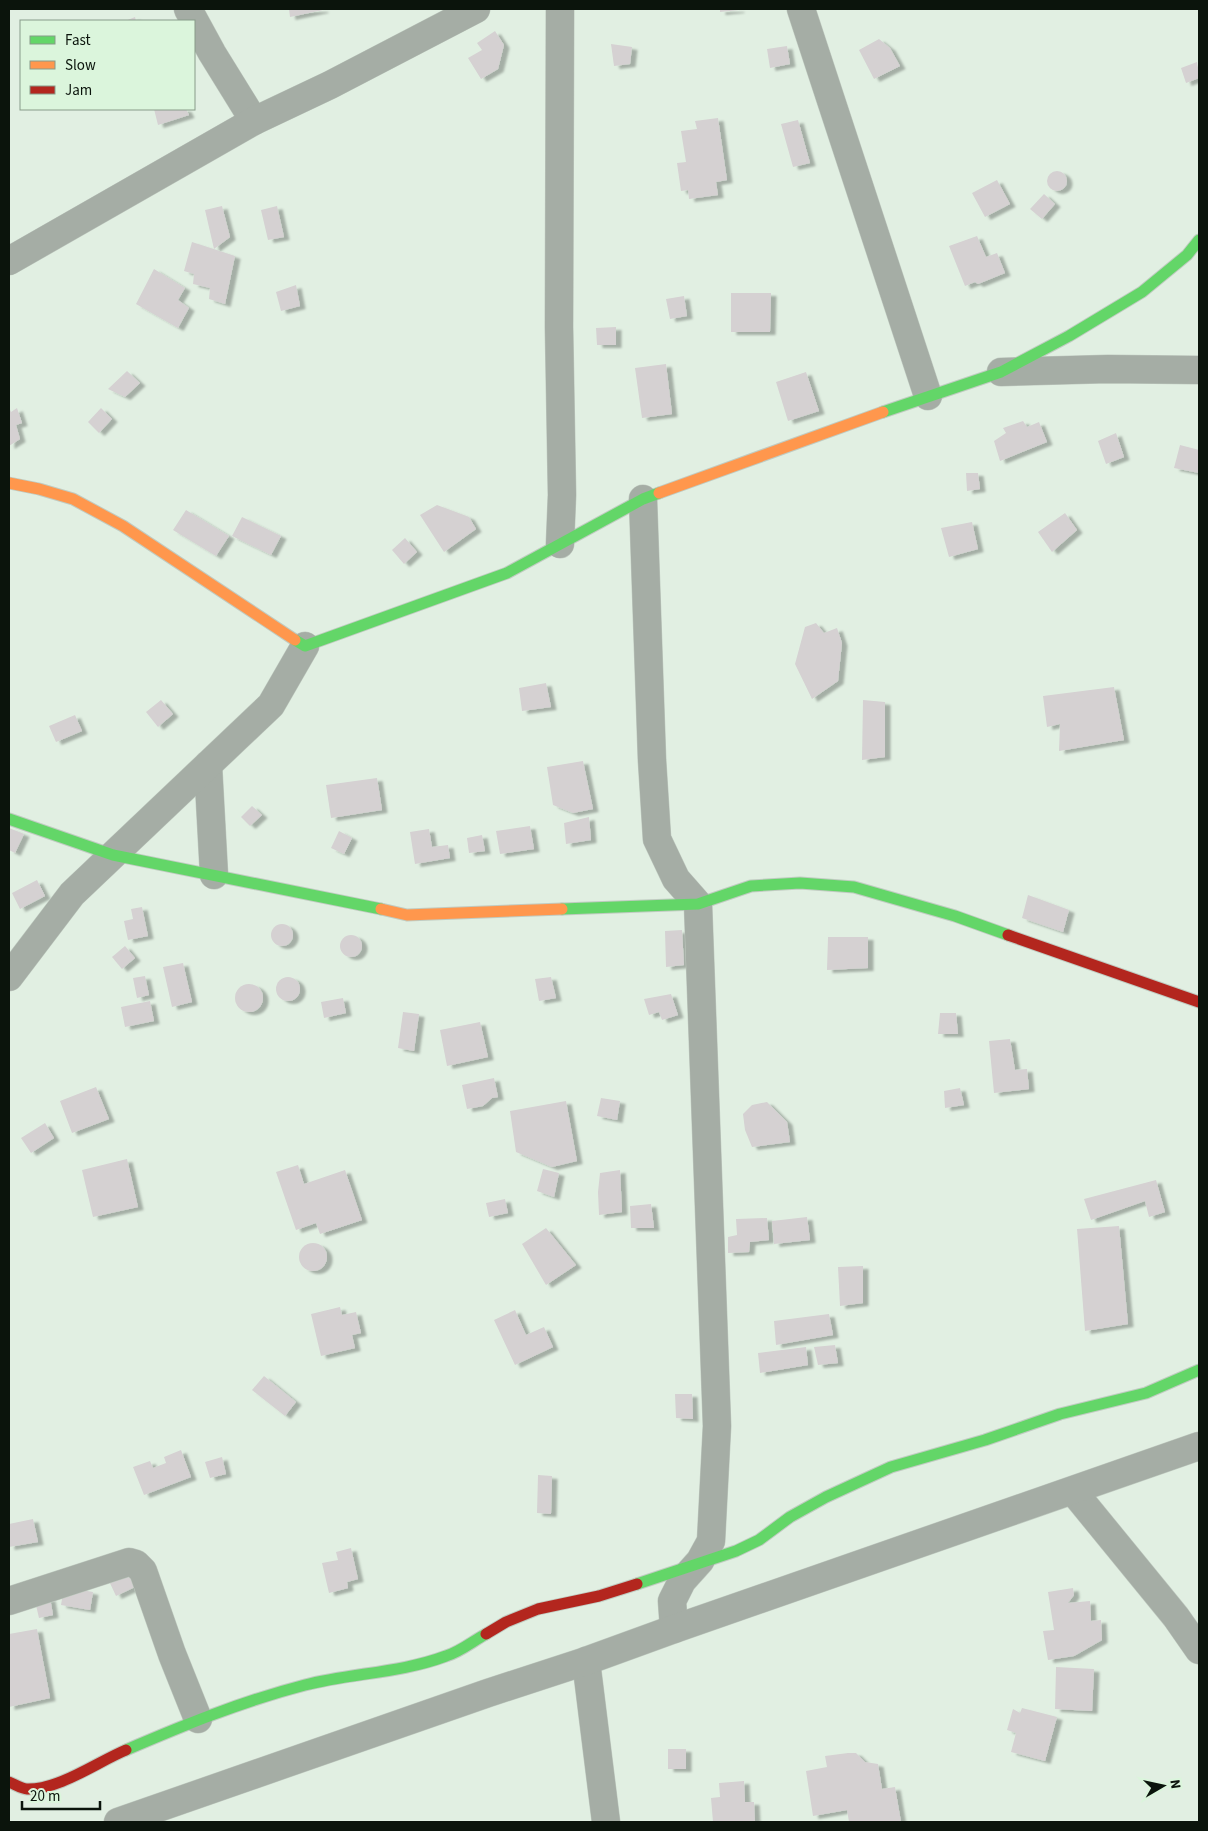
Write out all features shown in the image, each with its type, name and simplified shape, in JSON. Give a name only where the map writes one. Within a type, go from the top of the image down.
[{"type":"street","points":[[188,9],[194,20]]},
{"type":"street","points":[[9,261],[254,121],[330,85],[476,9]]},
{"type":"street","points":[[560,9],[559,326],[562,495],[560,544]]},
{"type":"street","points":[[801,9],[928,396]]},
{"type":"street","points":[[195,22],[254,121]]},
{"type":"street","points":[[9,977],[72,894],[271,705],[305,646],[507,573],[644,499],[928,396],[1001,372],[1069,336],[1142,292],[1187,255],[1199,240]]},
{"type":"street","points":[[1001,372],[1108,369],[1199,370]]},
{"type":"street","points":[[9,483],[73,499],[123,526],[305,646]]},
{"type":"street","points":[[644,499],[652,760],[657,839],[676,879],[698,904],[717,1426],[711,1541],[700,1562],[682,1581],[672,1601],[674,1629]]},
{"type":"street","points":[[208,765],[214,875]]},
{"type":"street","points":[[9,819],[113,855],[351,902],[407,915],[698,904],[751,886],[800,883],[854,887],[955,916],[1199,1002]]},
{"type":"street","points":[[9,1782],[26,1789],[47,1786],[72,1776],[113,1755],[198,1719],[304,1685],[404,1668],[448,1656],[506,1622],[538,1609],[599,1596],[736,1551],[759,1540],[790,1517],[818,1501],[891,1467],[985,1440],[1060,1414],[1146,1393],[1199,1370]]},
{"type":"street","points":[[118,1822],[488,1693],[586,1661],[1199,1446]]},
{"type":"street","points":[[1072,1490],[1176,1618],[1199,1650]]},
{"type":"street","points":[[9,1601],[109,1567],[128,1562],[136,1564],[144,1571],[172,1654],[198,1719]]},
{"type":"street","points":[[586,1661],[606,1822]]},
{"type":"building","points":[[289,9],[323,9],[323,10],[290,17]]},
{"type":"building","points":[[720,9],[739,9],[739,10],[720,12]]},
{"type":"building","points":[[495,31],[504,45],[498,69],[481,79],[468,58],[482,50],[477,43]]},
{"type":"building","points":[[879,39],[890,48],[900,66],[874,79],[859,50]]},
{"type":"building","points":[[611,44],[632,47],[630,64],[614,66]]},
{"type":"building","points":[[787,46],[790,64],[770,68],[767,49]]},
{"type":"building","points":[[1197,62],[1199,78],[1186,83],[1181,68]]},
{"type":"building","points":[[154,110],[186,110],[189,115],[158,125]]},
{"type":"building","points":[[718,118],[727,180],[716,182],[718,195],[689,199],[688,190],[681,191],[677,163],[686,162],[681,131],[697,129],[695,121]]},
{"type":"building","points":[[798,120],[810,163],[793,167],[781,124]]},
{"type":"building","points":[[1053,171],[1061,171],[1067,177],[1067,185],[1061,191],[1053,191],[1047,185],[1047,177]]},
{"type":"building","points":[[997,180],[1010,204],[985,217],[972,193]]},
{"type":"building","points":[[1044,194],[1055,204],[1042,219],[1030,209]]},
{"type":"building","points":[[222,206],[230,237],[214,249],[205,210]]},
{"type":"building","points":[[277,206],[284,237],[268,240],[261,210]]},
{"type":"building","points":[[977,236],[986,257],[997,253],[1005,273],[978,284],[975,282],[965,286],[949,246]]},
{"type":"building","points":[[192,242],[235,256],[225,304],[209,299],[210,288],[193,284],[194,274],[184,271]]},
{"type":"building","points":[[154,269],[185,288],[178,300],[189,308],[178,328],[136,304]]},
{"type":"building","points":[[296,285],[300,306],[281,311],[276,292]]},
{"type":"building","points":[[731,293],[771,293],[770,332],[731,332]]},
{"type":"building","points":[[684,296],[687,316],[670,319],[666,299]]},
{"type":"building","points":[[616,327],[616,345],[597,345],[596,328]]},
{"type":"building","points":[[666,364],[672,414],[642,418],[635,368]]},
{"type":"building","points":[[127,371],[140,383],[125,397],[108,389]]},
{"type":"building","points":[[806,372],[819,411],[788,421],[776,382]]},
{"type":"building","points":[[9,407],[11,412],[17,408],[22,423],[16,425],[20,439],[9,446]]},
{"type":"building","points":[[101,408],[112,419],[99,433],[88,422]]},
{"type":"building","points":[[1023,421],[1027,427],[1039,422],[1047,442],[1000,461],[994,441],[1006,433],[1003,428]]},
{"type":"building","points":[[1116,433],[1124,457],[1106,464],[1098,441]]},
{"type":"building","points":[[1180,445],[1199,450],[1199,473],[1174,468]]},
{"type":"building","points":[[966,473],[978,473],[980,489],[967,491]]},
{"type":"building","points":[[437,505],[469,517],[476,529],[444,552],[420,515]]},
{"type":"building","points":[[186,510],[229,536],[216,556],[173,530]]},
{"type":"building","points":[[1065,513],[1077,530],[1052,552],[1038,532]]},
{"type":"building","points":[[242,517],[281,536],[271,555],[232,536]]},
{"type":"building","points":[[972,522],[978,549],[949,557],[941,528]]},
{"type":"building","points":[[405,538],[417,552],[404,564],[392,550]]},
{"type":"building","points":[[816,623],[824,633],[837,628],[842,643],[838,681],[812,699],[795,664],[805,627]]},
{"type":"building","points":[[546,683],[551,707],[522,711],[519,688]]},
{"type":"building","points":[[1114,687],[1124,740],[1059,751],[1060,724],[1047,727],[1043,696]]},
{"type":"building","points":[[161,700],[173,714],[158,727],[146,712]]},
{"type":"building","points":[[863,700],[885,702],[885,757],[862,760]]},
{"type":"building","points":[[75,715],[82,731],[56,742],[49,726]]},
{"type":"building","points":[[583,761],[593,809],[573,813],[553,805],[547,767]]},
{"type":"building","points":[[377,778],[382,810],[331,818],[326,785]]},
{"type":"building","points":[[252,806],[262,815],[250,826],[241,817]]},
{"type":"building","points":[[589,817],[591,840],[566,844],[564,823]]},
{"type":"building","points":[[530,826],[534,849],[500,854],[496,831]]},
{"type":"building","points":[[9,828],[24,834],[15,853],[9,850]]},
{"type":"building","points":[[429,829],[432,847],[448,845],[450,858],[415,864],[410,832]]},
{"type":"building","points":[[339,831],[352,838],[344,854],[331,848]]},
{"type":"building","points":[[482,835],[485,851],[469,853],[467,838]]},
{"type":"building","points":[[37,880],[45,896],[20,909],[12,893]]},
{"type":"building","points":[[1028,895],[1069,910],[1063,932],[1022,918]]},
{"type":"building","points":[[142,907],[148,936],[128,940],[124,921],[133,919],[131,909]]},
{"type":"building","points":[[282,924],[290,927],[293,935],[290,943],[282,946],[274,943],[271,935],[274,927]]},
{"type":"building","points":[[682,930],[684,965],[666,967],[665,931]]},
{"type":"building","points":[[351,935],[359,938],[362,946],[359,954],[351,957],[343,954],[340,946],[343,938]]},
{"type":"building","points":[[828,937],[868,937],[868,968],[827,970]]},
{"type":"building","points":[[125,946],[135,958],[122,969],[112,957]]},
{"type":"building","points":[[183,963],[192,1002],[172,1007],[163,967]]},
{"type":"building","points":[[145,976],[149,995],[137,998],[133,978]]},
{"type":"building","points":[[288,977],[297,980],[300,989],[297,998],[288,1001],[279,998],[276,989],[279,980]]},
{"type":"building","points":[[551,977],[556,998],[539,1001],[535,979]]},
{"type":"building","points":[[249,984],[259,988],[263,998],[259,1008],[249,1012],[239,1008],[235,998],[239,988]]},
{"type":"building","points":[[671,994],[678,1015],[662,1020],[659,1012],[649,1015],[644,999]]},
{"type":"building","points":[[343,998],[346,1013],[324,1018],[321,1002]]},
{"type":"building","points":[[150,1001],[154,1021],[125,1027],[121,1007]]},
{"type":"building","points":[[403,1012],[419,1014],[414,1051],[398,1048]]},
{"type":"building","points":[[940,1013],[956,1013],[958,1034],[938,1034]]},
{"type":"building","points":[[480,1022],[488,1057],[447,1066],[440,1030]]},
{"type":"building","points":[[1010,1039],[1015,1070],[1027,1069],[1029,1089],[994,1093],[989,1041]]},
{"type":"building","points":[[494,1078],[498,1097],[492,1098],[483,1106],[467,1109],[462,1085]]},
{"type":"building","points":[[96,1087],[109,1119],[72,1133],[60,1101]]},
{"type":"building","points":[[960,1088],[964,1105],[945,1108],[944,1091]]},
{"type":"building","points":[[601,1098],[620,1101],[617,1120],[597,1116]]},
{"type":"building","points":[[566,1101],[577,1161],[552,1167],[516,1152],[510,1111]]},
{"type":"building","points":[[767,1102],[787,1122],[790,1142],[752,1147],[745,1130],[743,1114],[752,1105]]},
{"type":"building","points":[[45,1123],[54,1138],[31,1153],[21,1138]]},
{"type":"building","points":[[127,1159],[138,1207],[93,1217],[82,1170]]},
{"type":"building","points":[[298,1165],[304,1184],[345,1170],[362,1220],[320,1234],[316,1223],[296,1230],[276,1172]]},
{"type":"building","points":[[543,1169],[559,1173],[554,1197],[537,1191]]},
{"type":"building","points":[[620,1170],[622,1212],[599,1215],[598,1192],[600,1173]]},
{"type":"building","points":[[1156,1180],[1165,1212],[1149,1217],[1145,1201],[1091,1220],[1084,1199]]},
{"type":"building","points":[[505,1199],[508,1213],[489,1217],[486,1203]]},
{"type":"building","points":[[651,1204],[654,1228],[631,1228],[630,1206]]},
{"type":"building","points":[[807,1217],[810,1240],[774,1244],[772,1221]]},
{"type":"building","points":[[767,1218],[769,1240],[750,1242],[749,1252],[728,1253],[728,1237],[737,1235],[736,1219]]},
{"type":"building","points":[[1119,1226],[1128,1324],[1085,1331],[1077,1229]]},
{"type":"building","points":[[546,1228],[576,1265],[546,1285],[522,1244]]},
{"type":"building","points":[[313,1243],[323,1247],[327,1257],[323,1267],[313,1271],[303,1267],[299,1257],[303,1247]]},
{"type":"building","points":[[863,1266],[863,1303],[840,1306],[838,1267]]},
{"type":"building","points":[[340,1307],[342,1315],[356,1312],[361,1333],[352,1335],[355,1348],[321,1356],[311,1314]]},
{"type":"building","points":[[515,1310],[526,1335],[544,1327],[553,1347],[515,1365],[494,1320]]},
{"type":"building","points":[[829,1314],[833,1335],[776,1345],[774,1321]]},
{"type":"building","points":[[835,1345],[838,1363],[818,1365],[814,1347]]},
{"type":"building","points":[[806,1347],[808,1365],[760,1373],[758,1353]]},
{"type":"building","points":[[264,1376],[296,1402],[285,1416],[252,1390]]},
{"type":"building","points":[[675,1394],[692,1394],[693,1419],[676,1418]]},
{"type":"building","points":[[181,1450],[191,1477],[144,1495],[133,1467],[150,1461],[153,1468],[166,1463],[164,1457]]},
{"type":"building","points":[[222,1457],[226,1474],[210,1478],[205,1462]]},
{"type":"building","points":[[538,1475],[552,1476],[551,1514],[537,1513]]},
{"type":"building","points":[[33,1519],[38,1542],[9,1547],[9,1524]]},
{"type":"building","points":[[351,1548],[358,1579],[347,1582],[348,1588],[329,1593],[322,1563],[338,1560],[336,1552]]},
{"type":"building","points":[[130,1572],[137,1586],[116,1596],[109,1581]]},
{"type":"building","points":[[64,1587],[93,1592],[90,1610],[61,1605]]},
{"type":"building","points":[[1073,1588],[1074,1595],[1068,1603],[1090,1601],[1091,1621],[1101,1620],[1102,1640],[1074,1656],[1048,1660],[1043,1631],[1054,1630],[1048,1592]]},
{"type":"building","points":[[50,1598],[53,1615],[39,1618],[35,1601]]},
{"type":"building","points":[[37,1629],[50,1698],[9,1707],[9,1634]]},
{"type":"building","points":[[1056,1667],[1094,1669],[1092,1711],[1055,1709]]},
{"type":"building","points":[[1022,1708],[1057,1717],[1045,1761],[1011,1752],[1016,1733],[1007,1730],[1013,1709],[1020,1713]]},
{"type":"building","points":[[668,1749],[686,1749],[686,1769],[668,1769]]},
{"type":"building","points":[[856,1753],[865,1762],[878,1764],[882,1789],[895,1787],[901,1822],[849,1822],[847,1810],[813,1816],[806,1771],[827,1767],[825,1756]]},
{"type":"building","points":[[744,1781],[745,1802],[754,1802],[755,1822],[713,1822],[711,1798],[720,1797],[719,1783]]},
{"type":"traffic: fast","points":[[883,412],[1001,372],[1069,336],[1142,292],[1187,255],[1199,240]]},
{"type":"traffic: fast","points":[[295,640],[305,646],[507,573],[643,499],[659,493]]},
{"type":"traffic: fast","points":[[9,819],[113,855],[381,909]]},
{"type":"traffic: fast","points":[[562,909],[698,904],[751,886],[800,883],[854,887],[955,916],[1008,935]]},
{"type":"traffic: fast","points":[[637,1584],[736,1551],[759,1540],[790,1517],[826,1497],[891,1467],[985,1440],[1060,1414],[1146,1393],[1199,1370]]},
{"type":"traffic: fast","points":[[126,1750],[214,1714],[282,1691],[322,1681],[429,1662],[456,1652],[486,1634]]},
{"type":"traffic: slow","points":[[659,493],[883,412]]},
{"type":"traffic: slow","points":[[9,483],[73,499],[123,526],[295,640]]},
{"type":"traffic: slow","points":[[381,909],[407,915],[562,909]]},
{"type":"traffic: jam","points":[[1008,935],[1199,1002]]},
{"type":"traffic: jam","points":[[486,1634],[506,1622],[538,1609],[599,1596],[637,1584]]},
{"type":"traffic: jam","points":[[9,1782],[27,1789],[52,1785],[126,1750]]}]
